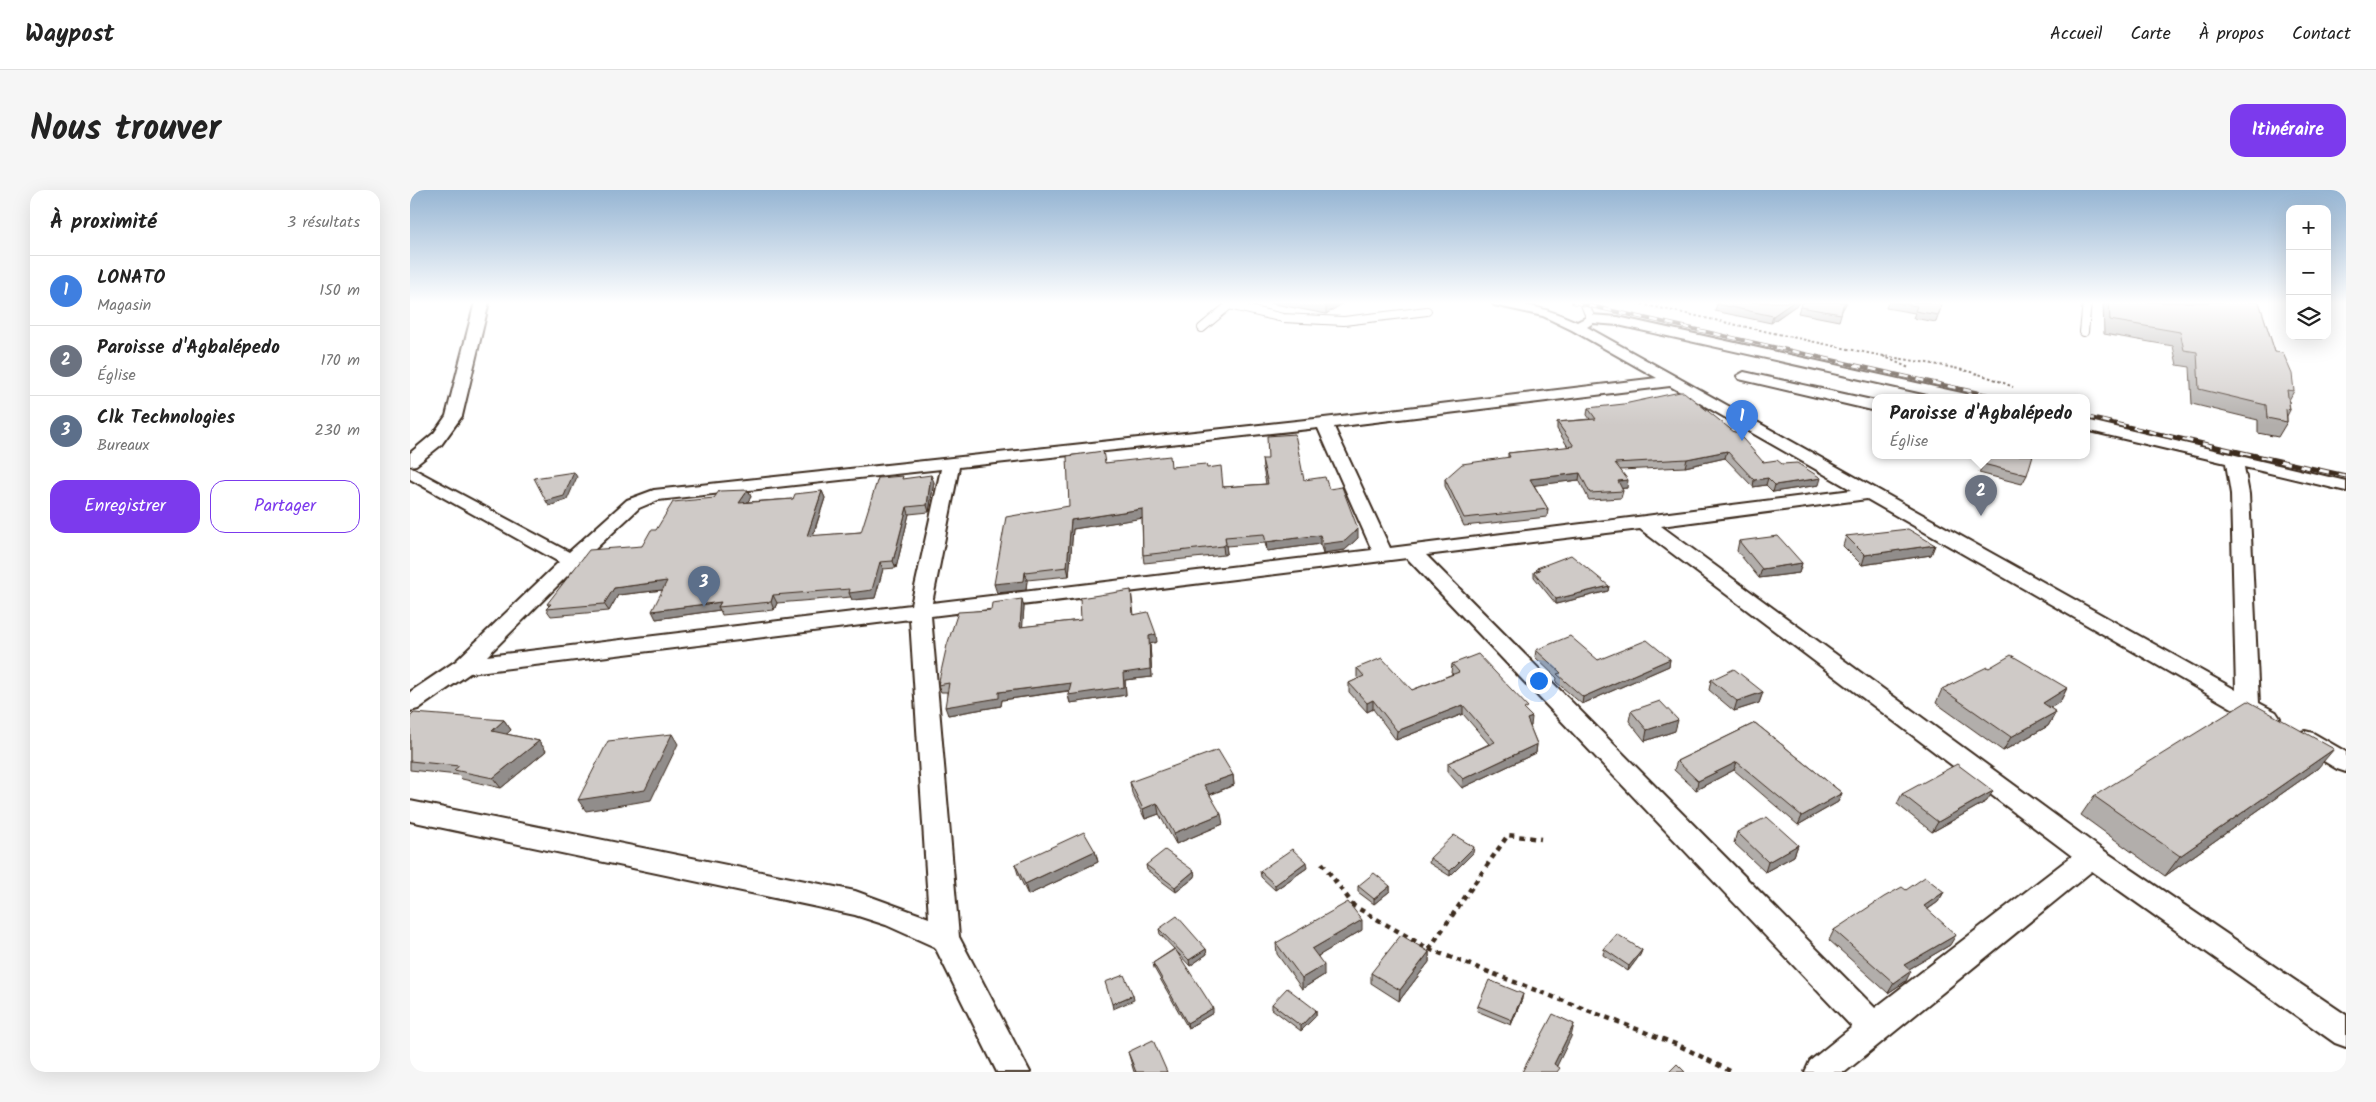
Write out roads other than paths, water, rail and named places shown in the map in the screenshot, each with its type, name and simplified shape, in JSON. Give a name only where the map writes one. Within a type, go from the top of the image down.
[{"type":"street","points":[[410,460],[435,444],[446,431],[454,416],[472,343]]},
{"type":"street","points":[[1615,343],[1673,381],[2346,763]]},
{"type":"street","points":[[1718,343],[1946,394]]},
{"type":"street","points":[[1744,376],[1872,405]]},
{"type":"street","points":[[410,703],[464,666],[571,561],[634,504],[654,495],[951,465],[1673,381]]},
{"type":"street","points":[[1324,423],[1384,555]]},
{"type":"street","points":[[2090,426],[2346,486]]},
{"type":"street","points":[[2234,461],[2240,494],[2248,706]]},
{"type":"street","points":[[951,465],[920,611],[945,938],[1014,1072]]},
{"type":"street","points":[[410,472],[571,561]]},
{"type":"street","points":[[464,666],[1412,552],[1872,493]]},
{"type":"street","points":[[1644,523],[2091,856],[2346,1033]]},
{"type":"street","points":[[1412,552],[1874,1028]]},
{"type":"street","points":[[410,811],[855,903],[895,916],[945,938]]},
{"type":"street","points":[[1822,1072],[1874,1028],[2091,856]]},
{"type":"railway","points":[[1757,343],[1984,394]]},
{"type":"railway","points":[[2090,418],[2169,436]]},
{"type":"railway","points":[[2163,435],[2346,476]]},
{"type":"place","name":"LONATO","points":[[1742,441]]},
{"type":"place","name":"Paroisse d'Agbalépedo","points":[[1981,516]]},
{"type":"place","name":"Clk Technologies","points":[[704,607]]}]
